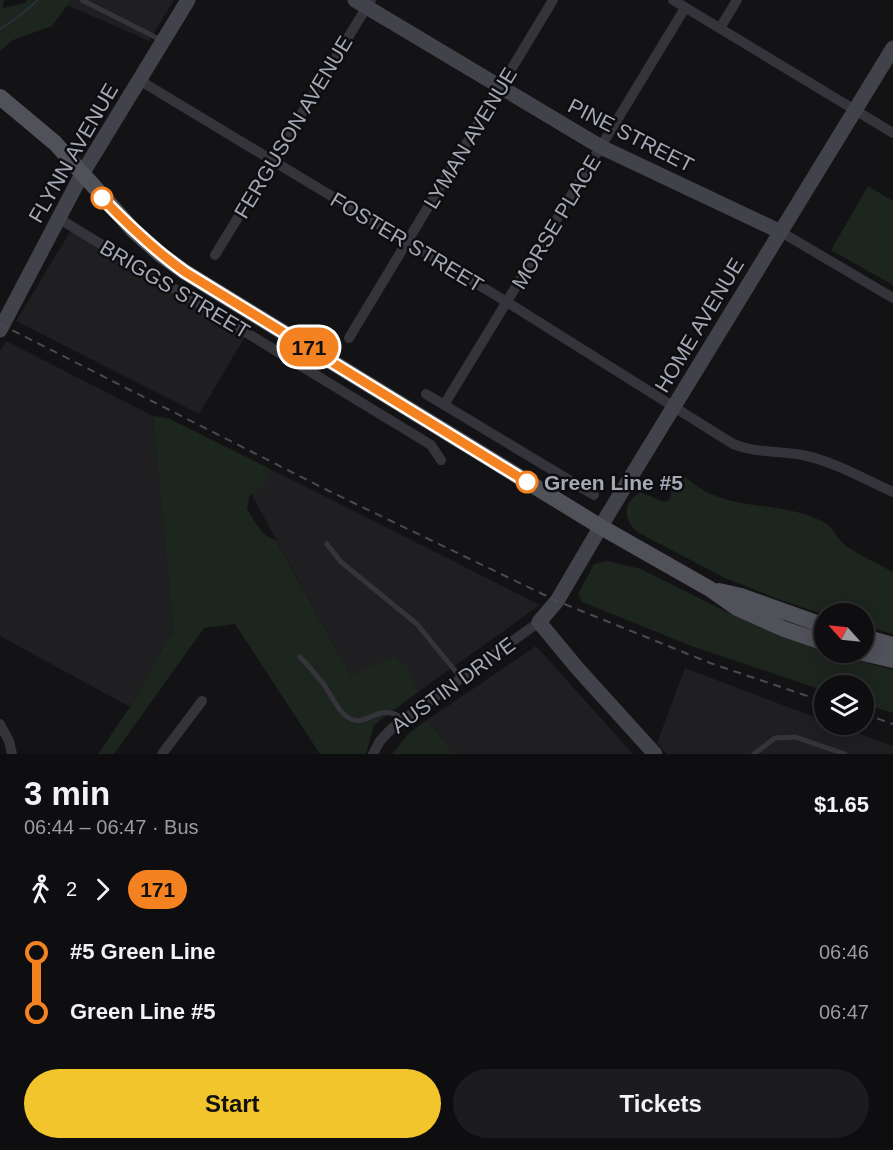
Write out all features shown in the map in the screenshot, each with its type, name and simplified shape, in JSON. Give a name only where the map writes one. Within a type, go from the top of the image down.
[{"type":"main road","name":"FLYNN AVENUE","points":[[0,330],[82,174],[188,0]]},
{"type":"main road","name":"PINE STREET","points":[[364,2],[500,88],[601,147],[781,232]]},
{"type":"main road","name":"HOME AVENUE","points":[[539,622],[557,602],[893,48]]},
{"type":"main road","points":[[0,97],[55,143],[133,230],[185,272],[601,527],[710,589],[737,608],[814,639]]},
{"type":"main road","points":[[710,589],[741,596],[814,622]]},
{"type":"main road","points":[[539,622],[655,754]]},
{"type":"main road","points":[[874,640],[893,645]]},
{"type":"main road","points":[[874,656],[893,660]]},
{"type":"street","name":"LYMAN AVENUE","points":[[349,338],[553,0]]},
{"type":"street","points":[[673,0],[893,133]]},
{"type":"street","points":[[720,28],[737,0]]},
{"type":"street","name":"FERGUSON AVENUE","points":[[215,255],[364,2]]},
{"type":"street","name":"MORSE PLACE","points":[[444,405],[686,8]]},
{"type":"street","name":"FOSTER STREET","points":[[139,80],[507,302],[733,444],[762,453],[803,455],[823,461],[893,492]]},
{"type":"street","name":"BRIGGS STREET","points":[[58,218],[431,445],[441,460]]},
{"type":"street","name":"PINE STREET","points":[[781,232],[893,298]]},
{"type":"street","points":[[426,394],[594,495]]},
{"type":"street","name":"AUSTIN DRIVE","points":[[373,754],[383,736],[404,719],[539,622]]},
{"type":"street","points":[[162,754],[202,700]]},
{"type":"street","points":[[0,723],[9,741],[12,754]]},
{"type":"lane","points":[[82,0],[163,41]]},
{"type":"lane","points":[[327,544],[341,562],[417,624],[461,678]]},
{"type":"lane","points":[[300,657],[348,718],[356,721],[384,712],[394,712],[404,719]]},
{"type":"lane","points":[[754,754],[775,738],[795,736],[845,754]]},
{"type":"shaded area","points":[[0,0],[4,0],[3,8],[25,3],[27,0],[71,0],[52,26],[13,40],[0,51]]},
{"type":"shaded area","points":[[71,0],[174,0],[149,41],[67,5]]},
{"type":"shaded area","points":[[868,186],[893,201],[893,285],[831,250]]},
{"type":"shaded area","points":[[71,230],[245,337],[199,414],[16,321]]},
{"type":"shaded area","points":[[6,341],[153,416],[173,630],[130,707],[0,636],[0,351]]},
{"type":"shaded area","points":[[153,416],[168,418],[270,469],[265,485],[250,495],[247,508],[262,531],[276,540],[351,676],[394,656],[408,668],[418,692],[374,725],[366,754],[320,754],[235,624],[204,628],[114,754],[98,754],[130,707],[173,630]]},
{"type":"shaded area","points":[[225,446],[540,605],[376,722]]},
{"type":"shaded area","points":[[676,473],[706,492],[725,499],[784,509],[813,517],[827,524],[845,545],[893,572],[893,634],[874,629],[874,603],[814,603],[814,611],[725,578],[637,532],[627,516],[627,506],[630,501],[640,492],[664,502],[670,499]]},
{"type":"shaded area","points":[[607,561],[641,569],[727,612],[814,646],[814,663],[868,663],[893,670],[893,713],[874,707],[874,675],[814,675],[814,687],[694,647],[582,602],[578,594],[594,564]]},
{"type":"shaded area","points":[[536,646],[633,754],[454,754],[427,720]]},
{"type":"shaded area","points":[[685,668],[814,717],[814,735],[863,735],[893,746],[893,754],[667,754],[657,743]]},
{"type":"shaded area","points":[[427,720],[454,754],[392,754],[408,734]]},
{"type":"waterway","points":[[0,29],[38,0]]},
{"type":"railway","points":[[0,324],[329,491],[557,601],[710,663],[814,698]]},
{"type":"railway","points":[[874,717],[893,724]]},
{"type":"bus line","name":"171","points":[[102,198],[133,230],[185,272],[527,482]]},
{"type":"place","name":"Green Line #5","points":[[527,482]]}]
